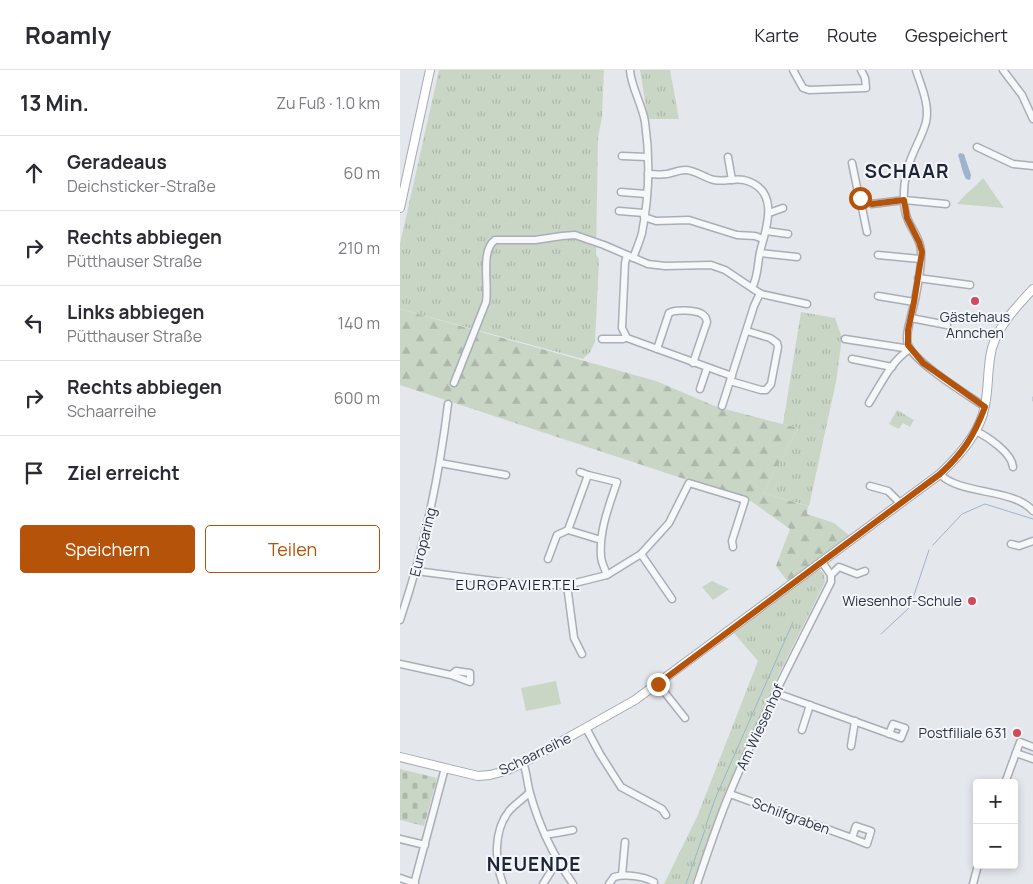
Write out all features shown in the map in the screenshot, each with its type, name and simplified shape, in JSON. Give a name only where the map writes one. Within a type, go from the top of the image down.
[{"type":"main road","points":[[400,208],[430,70]]},
{"type":"main road","name":"Schaarreihe","points":[[400,757],[478,776],[505,771],[586,728],[635,700],[658,684],[940,474],[956,457],[976,430],[985,407],[992,348],[1005,322],[1033,289]]},
{"type":"street","points":[[626,337],[622,328],[624,264],[630,257],[642,234],[648,174],[645,122],[630,70]]},
{"type":"street","points":[[793,70],[803,88],[820,90],[866,88],[865,78],[861,70]]},
{"type":"street","points":[[916,70],[928,108],[926,122],[906,172],[904,200],[907,218],[922,252],[908,342],[910,349],[923,363],[985,407]]},
{"type":"street","points":[[1002,70],[1022,95],[1033,119]]},
{"type":"street","points":[[977,147],[1013,164],[1033,166]]},
{"type":"street","points":[[622,156],[647,157]]},
{"type":"street","points":[[728,157],[732,180]]},
{"type":"street","points":[[852,163],[867,232]]},
{"type":"street","points":[[648,174],[666,174],[684,170],[692,171],[714,180],[744,180],[755,185],[764,194],[769,213],[760,253],[758,273],[752,288]]},
{"type":"street","points":[[621,192],[646,194]]},
{"type":"street","points":[[860,198],[872,204],[904,200],[946,204]]},
{"type":"street","points":[[769,213],[783,208]]},
{"type":"street","points":[[619,211],[644,215],[656,221],[689,220],[737,235],[755,236],[764,239]]},
{"type":"street","points":[[766,231],[788,234]]},
{"type":"street","points":[[454,383],[486,302],[488,291],[486,260],[490,243],[495,240],[535,240],[562,236],[586,238],[648,264],[665,266],[711,265],[725,270],[760,293],[807,304]]},
{"type":"street","points":[[760,253],[797,257]]},
{"type":"street","points":[[878,255],[920,258]]},
{"type":"street","points":[[918,278],[970,285]]},
{"type":"street","points":[[722,406],[760,293]]},
{"type":"street","points":[[878,296],[914,302]]},
{"type":"street","points":[[657,349],[669,313],[676,310],[700,313],[706,318],[707,322],[693,363]]},
{"type":"street","points":[[911,318],[947,325]]},
{"type":"street","points":[[602,339],[623,339],[626,337],[731,379],[766,390],[771,384],[778,347],[777,343],[770,338],[747,331]]},
{"type":"street","points":[[845,339],[910,349]]},
{"type":"street","points":[[869,403],[892,367],[902,354],[910,349]]},
{"type":"street","points":[[852,360],[892,367]]},
{"type":"street","points":[[700,389],[707,368]]},
{"type":"street","name":"Europaring","points":[[400,620],[416,571],[428,523],[440,463],[448,404]]},
{"type":"street","points":[[976,430],[999,446],[1013,464],[1013,467]]},
{"type":"street","points":[[440,463],[506,475]]},
{"type":"street","points":[[580,472],[617,482],[601,540],[601,558],[607,575]]},
{"type":"street","points":[[940,474],[951,482],[1032,506]]},
{"type":"street","points":[[548,559],[557,536],[568,530],[588,475]]},
{"type":"street","points":[[416,571],[526,585],[567,585],[607,575],[641,554],[669,523],[689,483],[746,500],[732,541],[733,548]]},
{"type":"street","points":[[870,486],[888,491],[900,503]]},
{"type":"street","points":[[568,530],[601,540]]},
{"type":"street","points":[[1011,544],[1019,546],[1033,542]]},
{"type":"street","points":[[641,554],[672,599]]},
{"type":"street","points":[[822,562],[831,575],[839,567],[857,574],[865,571]]},
{"type":"street","name":"Am Wiesenhof","points":[[697,884],[730,794],[776,693],[831,582],[831,575]]},
{"type":"street","points":[[567,585],[574,638],[582,654]]},
{"type":"street","points":[[400,664],[451,675]]},
{"type":"street","points":[[658,684],[685,718]]},
{"type":"street","points":[[776,693],[889,734]]},
{"type":"street","points":[[802,730],[810,705]]},
{"type":"street","points":[[851,746],[855,721]]},
{"type":"street","points":[[586,728],[621,786],[662,809],[666,815]]},
{"type":"street","points":[[1006,779],[1020,742],[1033,746]]},
{"type":"street","points":[[1016,753],[1033,758]]},
{"type":"street","points":[[523,763],[530,793],[545,835],[557,862],[573,884]]},
{"type":"street","points":[[400,878],[415,883],[445,768]]},
{"type":"street","points":[[503,884],[496,859],[503,820],[508,812],[530,793]]},
{"type":"street","name":"Schilfgraben","points":[[730,794],[852,838]]},
{"type":"street","points":[[545,835],[573,830]]},
{"type":"street","points":[[400,839],[425,845]]},
{"type":"street","points":[[622,875],[625,842]]},
{"type":"street","points":[[543,884],[557,862]]},
{"type":"street","points":[[973,884],[977,869]]},
{"type":"street","points":[[610,884],[614,877],[622,875],[648,878],[654,882]]},
{"type":"green space","points":[[439,70],[604,70],[602,117],[598,137],[596,255],[599,259],[595,342],[590,352],[583,359],[400,309],[400,244]]},
{"type":"green space","points":[[640,70],[670,70],[679,119],[648,119]]},
{"type":"green space","points":[[983,178],[1004,208],[957,204],[963,197]]},
{"type":"green space","points":[[400,309],[656,381],[717,407],[798,428],[763,493],[808,506],[807,514],[834,523],[850,536],[788,582],[776,566],[790,529],[751,501],[400,385]]},
{"type":"green space","points":[[801,312],[835,318],[842,338],[836,382],[809,506],[763,493],[798,428],[783,424]]},
{"type":"green space","points":[[897,410],[914,420],[910,427],[903,423],[899,429],[889,424]]},
{"type":"green space","points":[[820,570],[824,574],[825,582],[773,686],[725,793],[692,884],[664,884],[697,817],[758,661],[734,633],[814,571]]},
{"type":"green space","points":[[712,581],[729,589],[713,600],[702,587]]},
{"type":"green space","points":[[556,681],[561,704],[526,711],[521,688]]},
{"type":"green space","points":[[400,769],[437,778],[424,826],[400,820]]},
{"type":"water","points":[[960,153],[964,154],[971,175],[970,180],[966,179],[963,173],[958,155]]},
{"type":"waterway","points":[[933,545],[962,514],[985,504],[1033,519]]},
{"type":"waterway","points":[[881,634],[910,607],[929,550]]},
{"type":"waterway","points":[[706,825],[715,799],[793,622]]},
{"type":"waterway","points":[[686,884],[705,830]]},
{"type":"place","name":"Gästehaus Annchen","points":[[975,301]]},
{"type":"place","name":"Wiesenhof-Schule","points":[[972,601]]},
{"type":"place","name":"Postfiliale 631","points":[[1017,733]]},
{"type":"district","name":"SCHAAR","points":[[907,171]]},
{"type":"district","name":"EUROPAVIERTEL","points":[[518,585]]},
{"type":"district","name":"NEUENDE","points":[[534,864]]},
{"type":"route","points":[[658,684],[940,474],[956,457],[976,430],[985,407],[923,363],[908,345],[908,330],[922,252],[907,218],[904,200],[872,204],[860,198]]}]
